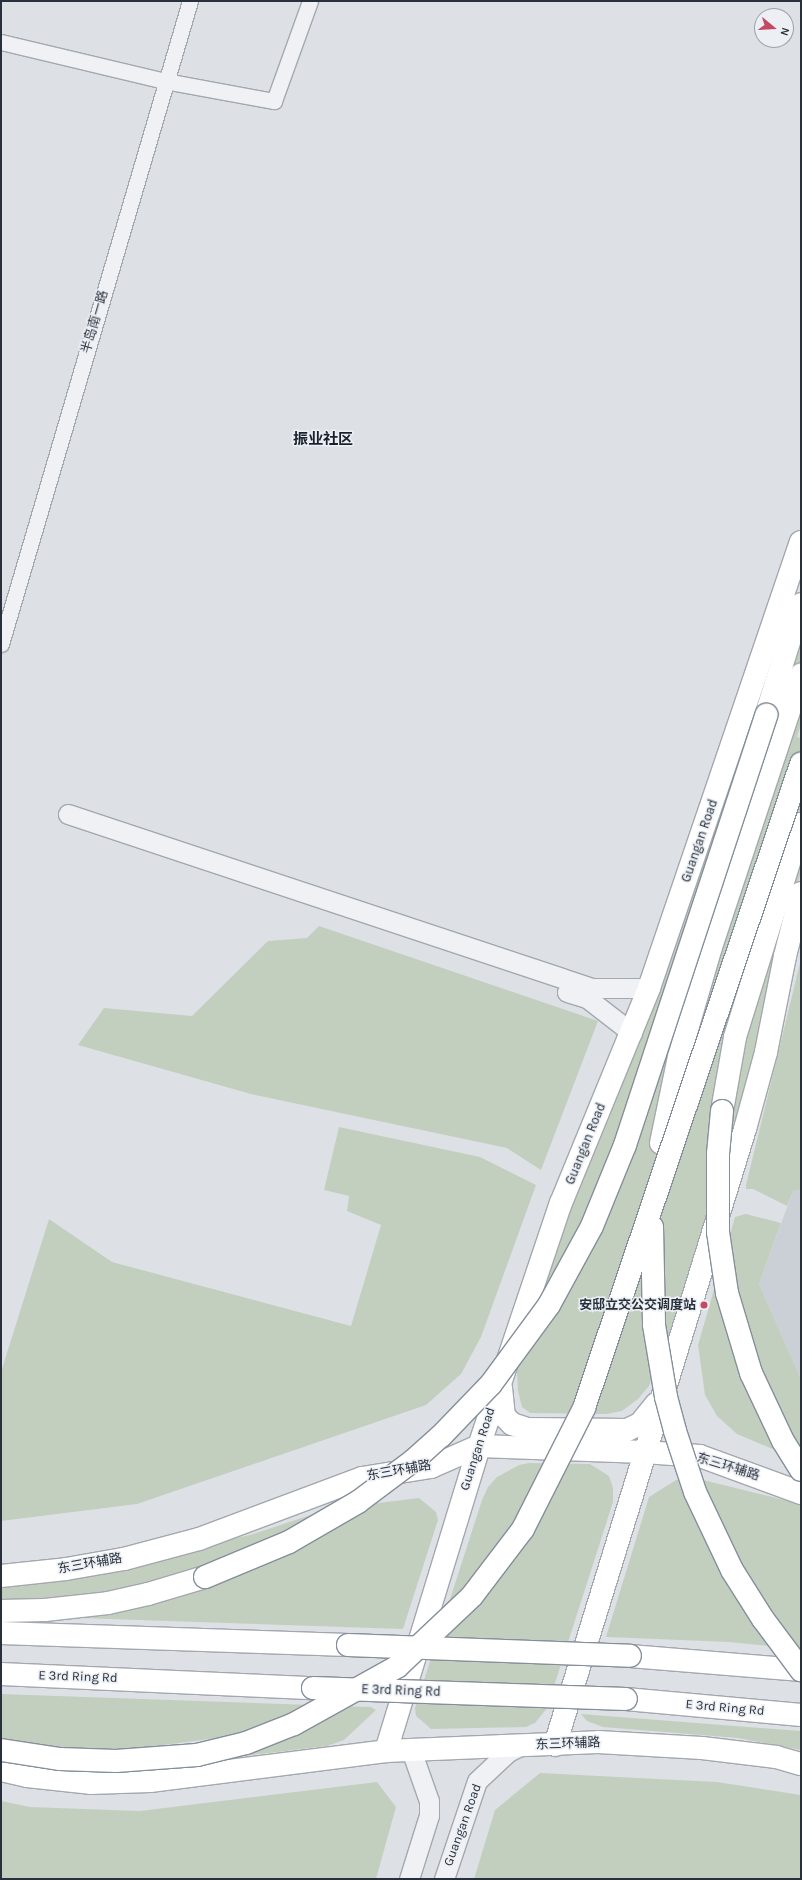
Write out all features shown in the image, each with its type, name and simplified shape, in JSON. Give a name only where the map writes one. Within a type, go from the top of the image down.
[{"type":"main road","name":"Guangan Road","points":[[386,1751],[479,1446],[561,1203],[632,1033],[649,988],[801,542]]},
{"type":"main road","points":[[1,1611],[45,1610],[102,1604],[148,1594],[205,1577],[288,1542],[358,1502],[403,1468],[441,1436],[491,1384],[549,1305],[592,1226],[625,1145],[801,604]]},
{"type":"main road","points":[[801,675],[711,947],[669,1097],[655,1184],[651,1253],[659,1360],[675,1431],[696,1492],[732,1570],[762,1619],[801,1670]]},
{"type":"main road","points":[[1,1750],[60,1759],[124,1761],[197,1755],[246,1743],[294,1724],[397,1667],[472,1596],[523,1529],[584,1408],[801,764]]},
{"type":"main road","points":[[801,824],[734,1037],[722,1111],[717,1190],[718,1232],[728,1293],[737,1332],[751,1373],[766,1409],[801,1470]]},
{"type":"main road","points":[[555,1745],[644,1452],[745,1129],[766,1052],[785,956],[801,893]]},
{"type":"main road","points":[[502,1379],[501,1400],[504,1416],[512,1424],[527,1429],[627,1430],[640,1424],[663,1394]]},
{"type":"main road","name":"东三环辅路","points":[[1,1576],[66,1569],[124,1559],[199,1539],[354,1480],[431,1467],[479,1446],[644,1452],[700,1456],[801,1493]]},
{"type":"main road","points":[[1,1633],[630,1656],[801,1670]]},
{"type":"main road","name":"E 3rd Ring Rd","points":[[1,1674],[314,1688],[626,1699],[801,1715]]},
{"type":"main road","name":"东三环辅路","points":[[1,1770],[27,1776],[90,1783],[150,1781],[386,1751],[598,1742],[702,1748],[776,1757],[801,1764]]},
{"type":"street","name":"半岛南一路","points":[[1,644],[165,81],[190,1]]},
{"type":"street","points":[[1,42],[165,81],[274,102],[310,1]]},
{"type":"street","points":[[632,1033],[588,998],[66,820],[592,988],[649,988]]},
{"type":"street","name":"Guangan Road","points":[[444,1879],[477,1781],[508,1752],[522,1745]]},
{"type":"street","points":[[409,1879],[429,1815],[429,1801],[411,1750]]},
{"type":"shaded area","points":[[801,1190],[801,1379],[759,1284],[793,1191]]},
{"type":"green space","points":[[787,599],[801,603],[801,724],[797,737],[801,738],[801,872],[783,933],[764,1036],[680,1305],[649,1386],[638,1399],[622,1411],[607,1414],[530,1413],[522,1407],[518,1391],[517,1372],[530,1321]]},
{"type":"green space","points":[[319,926],[598,1021],[541,1170],[507,1148],[251,1094],[78,1045],[104,1008],[192,1016],[268,941],[307,938]]},
{"type":"green space","points":[[801,959],[801,1190],[793,1191],[787,1206],[753,1189],[746,1189],[746,1185]]},
{"type":"green space","points":[[339,1127],[480,1157],[536,1185],[481,1337],[461,1374],[426,1405],[137,1504],[1,1521],[1,1372],[49,1219],[112,1262],[351,1326],[381,1225],[347,1211],[349,1196],[324,1190]]},
{"type":"green space","points":[[746,1214],[781,1223],[759,1284],[801,1379],[801,1461],[737,1434],[717,1416],[705,1395],[698,1345],[735,1217]]},
{"type":"green space","points":[[529,1463],[590,1464],[609,1476],[613,1488],[613,1502],[547,1708],[535,1723],[526,1727],[431,1729],[416,1716],[415,1708],[482,1500],[488,1487],[497,1477],[519,1465]]},
{"type":"green space","points":[[695,1478],[801,1504],[801,1649],[729,1642],[606,1637],[649,1497],[676,1480]]},
{"type":"green space","points":[[419,1498],[436,1512],[438,1520],[403,1629],[79,1618],[38,1601],[1,1600],[1,1583],[38,1581],[250,1535],[329,1509]]},
{"type":"green space","points":[[1,1694],[371,1707],[376,1710],[344,1740],[327,1746],[244,1756],[232,1736],[133,1749],[59,1748],[1,1739]]},
{"type":"green space","points":[[581,1714],[801,1731],[801,1750],[738,1738],[603,1727],[587,1721]]},
{"type":"green space","points":[[540,1773],[717,1782],[801,1795],[801,1879],[474,1879],[495,1810]]},
{"type":"green space","points":[[377,1782],[396,1807],[376,1879],[1,1879],[1,1801],[30,1807],[140,1811]]},
{"type":"place","name":"安邸立交公交调度站","points":[[704,1305]]},
{"type":"district","name":"振业社区","points":[[323,440]]}]
